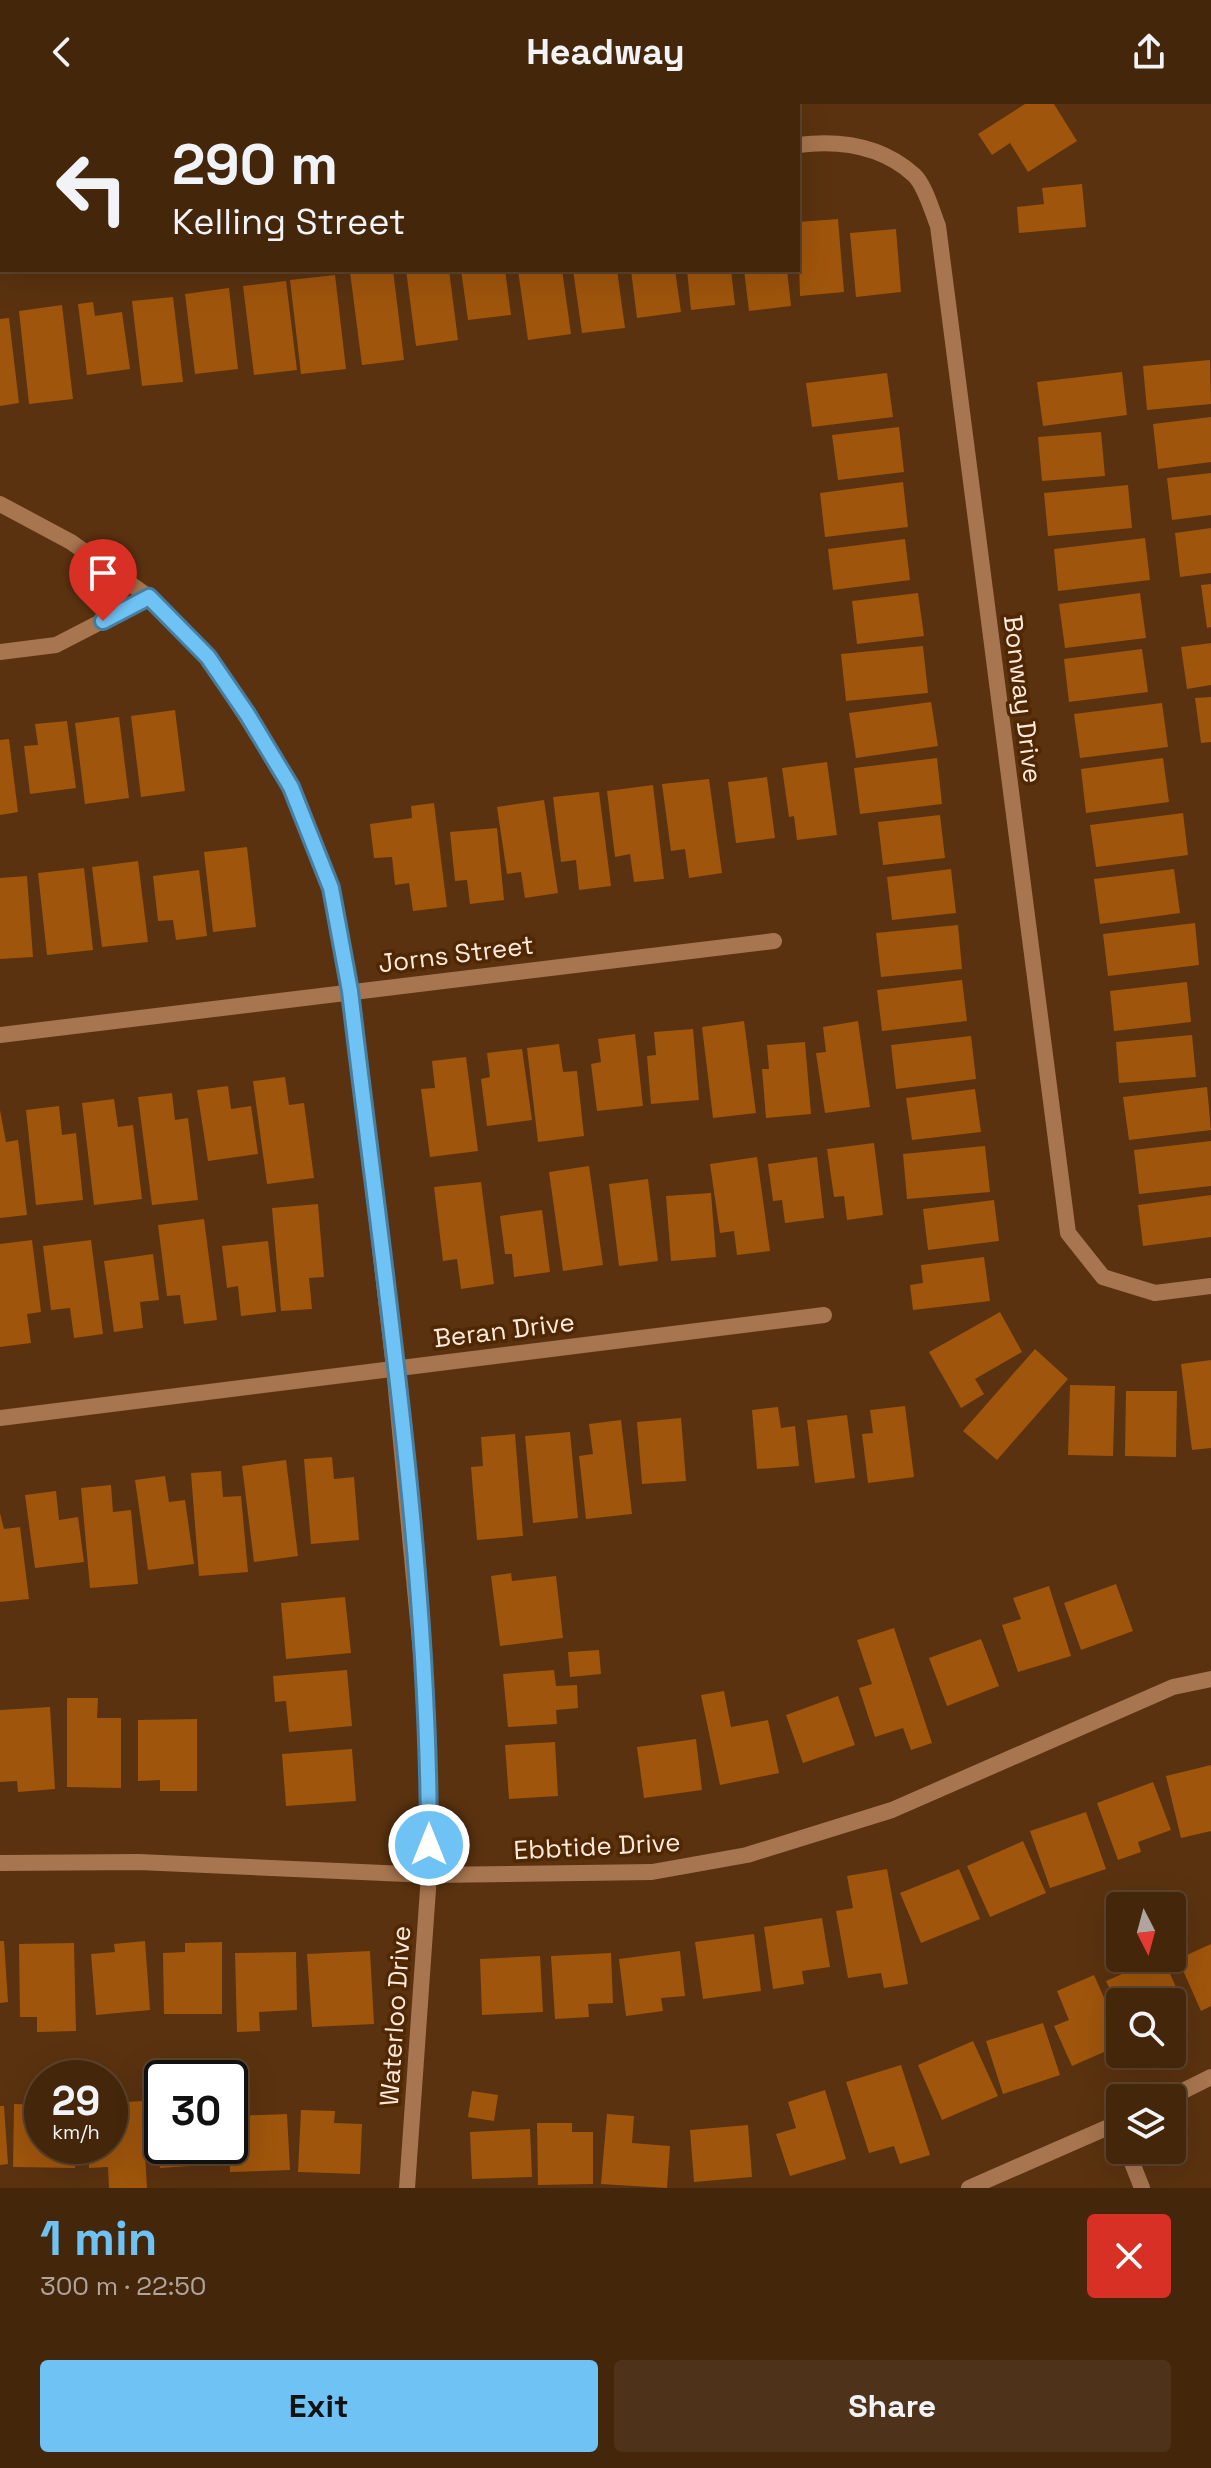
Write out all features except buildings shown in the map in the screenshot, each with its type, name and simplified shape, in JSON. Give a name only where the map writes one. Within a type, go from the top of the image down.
[{"type":"street","name":"Bonway Drive","points":[[800,145],[829,141],[868,148],[916,176],[938,226],[1068,1233],[1103,1277],[1155,1293],[1211,1286]]},
{"type":"street","name":"Waterloo Drive","points":[[0,504],[71,542],[149,597],[208,657],[291,787],[331,888],[350,991],[394,1368],[426,1695],[429,1875],[407,2188]]},
{"type":"street","points":[[0,652],[56,645],[149,597]]},
{"type":"street","name":"Jorns Street","points":[[0,1035],[774,941]]},
{"type":"street","name":"Beran Drive","points":[[0,1418],[824,1315]]},
{"type":"street","name":"Ebbtide Drive","points":[[0,1863],[139,1862],[429,1875],[652,1872],[747,1855],[892,1810],[1173,1687],[1211,1679]]},
{"type":"street","points":[[1186,2090],[1211,2077]]},
{"type":"street","points":[[969,2188],[1106,2131]]},
{"type":"street","points":[[1133,2164],[1142,2188]]},
{"type":"route","points":[[103,621],[149,597],[208,657],[291,787],[331,888],[350,991],[421,1620],[428,1726],[429,1845]]}]
